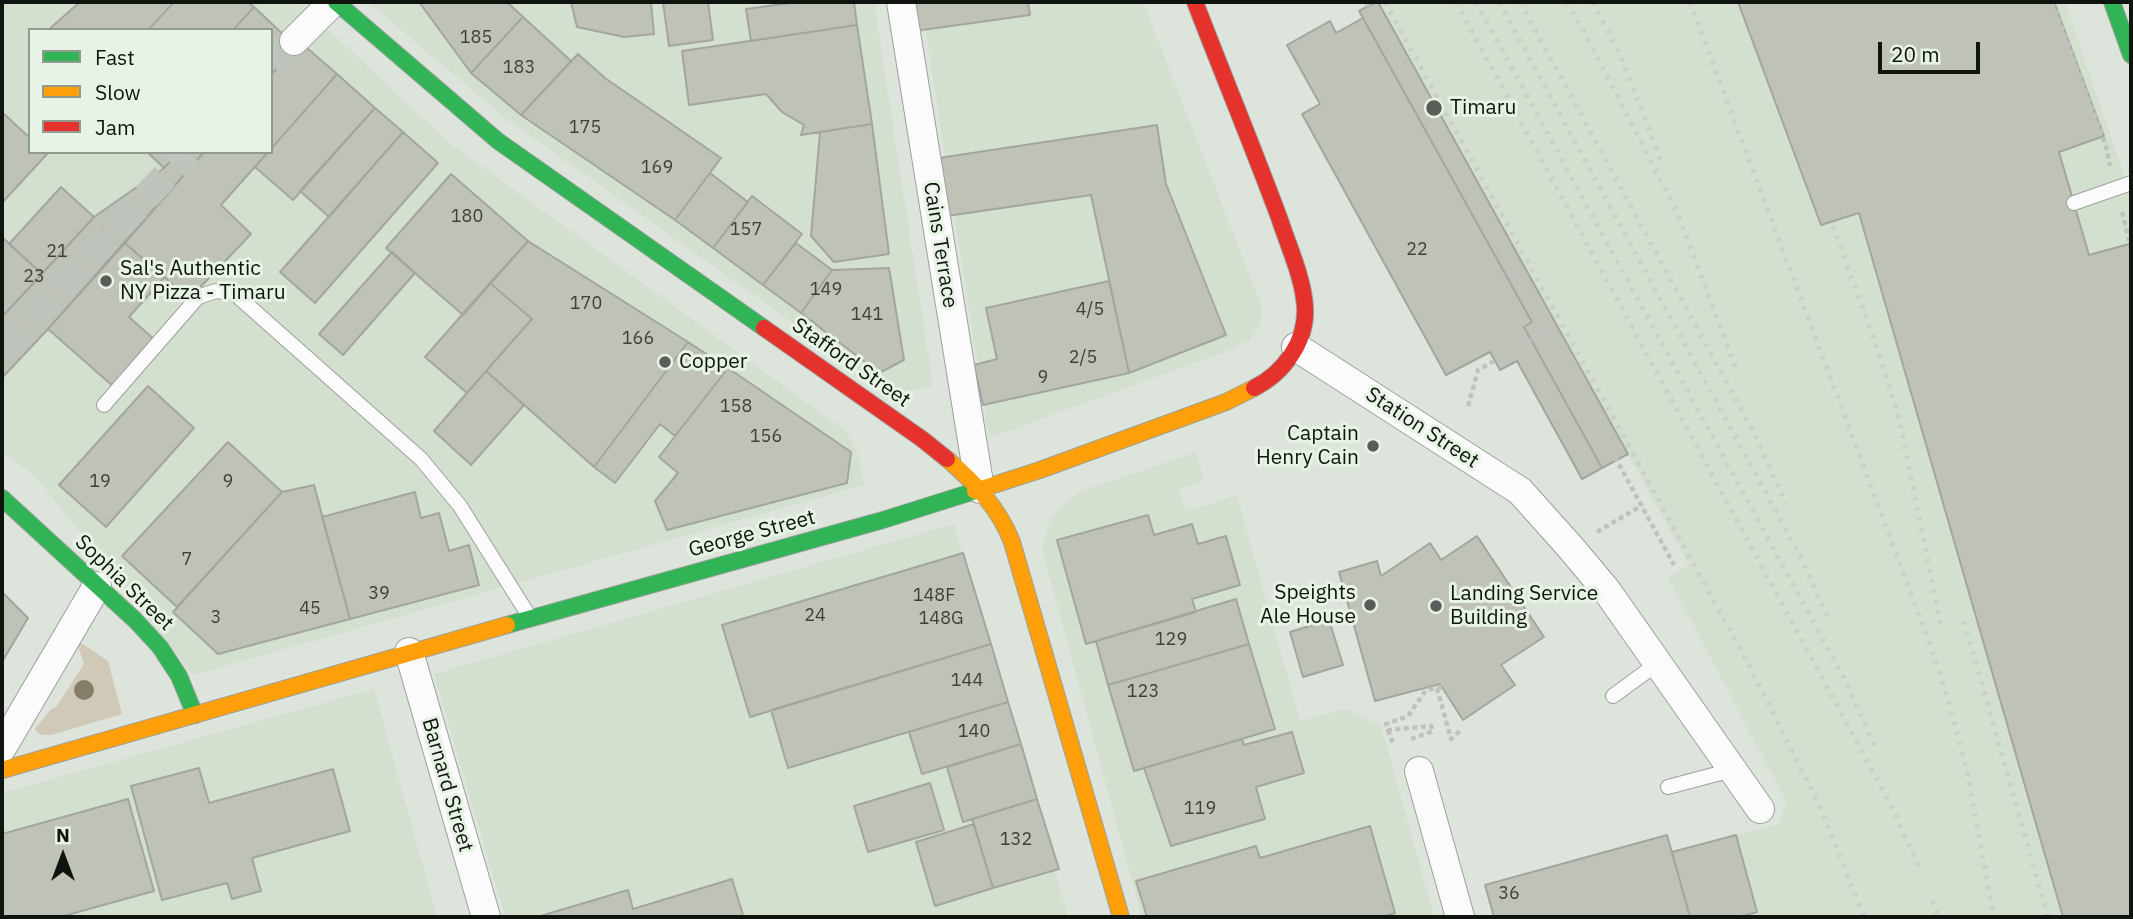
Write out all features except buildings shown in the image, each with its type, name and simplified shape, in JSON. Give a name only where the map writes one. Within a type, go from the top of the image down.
[{"type":"street","points":[[293,41],[334,2]]},
{"type":"street","name":"Stafford Street","points":[[334,2],[498,141],[922,439],[980,489],[1011,537],[1121,917]]},
{"type":"street","name":"Cains Terrace","points":[[901,2],[980,489]]},
{"type":"street","points":[[1195,2],[1273,201],[1301,281],[1305,308],[1303,329],[1296,347]]},
{"type":"street","points":[[2112,2],[2131,55]]},
{"type":"street","name":"George Street","points":[[2,770],[409,652],[883,520],[1040,470],[1250,392],[1281,369],[1296,347]]},
{"type":"street","name":"Station Street","points":[[1296,347],[1520,491],[1572,548],[1607,592],[1760,809]]},
{"type":"street","name":"Sophia Street","points":[[2,498],[135,620],[160,647],[179,676],[195,715]]},
{"type":"street","points":[[2,748],[97,586]]},
{"type":"street","name":"Barnard Street","points":[[409,652],[486,917]]},
{"type":"street","points":[[1419,771],[1460,917]]},
{"type":"lane","points":[[2074,203],[2131,183]]},
{"type":"lane","points":[[104,405],[198,297],[216,291],[234,293],[421,459],[460,506],[530,619]]},
{"type":"lane","points":[[1613,695],[1658,663]]},
{"type":"lane","points":[[1668,787],[1732,770]]},
{"type":"path","points":[[1366,2],[1674,565]]},
{"type":"path","points":[[2052,2],[2106,146]]},
{"type":"path","points":[[2124,224],[2131,247]]},
{"type":"path","points":[[1468,406],[1478,370],[1546,332]]},
{"type":"path","points":[[1572,548],[1641,506]]},
{"type":"path","points":[[1388,730],[1431,726],[1433,731],[1394,749],[1386,724],[1408,716],[1426,690],[1439,687],[1451,739],[1462,729]]},
{"type":"shaded area","points":[[2,2],[299,2],[447,141],[847,432],[858,454],[864,485],[193,675],[35,476],[2,452]]},
{"type":"shaded area","points":[[368,2],[874,2],[933,387],[897,392],[884,388],[503,116]]},
{"type":"shaded area","points":[[921,2],[1143,2],[1262,307],[1260,322],[1250,340],[1230,350],[989,438]]},
{"type":"shaded area","points":[[1378,2],[2065,2],[2131,195],[2131,917],[1494,917],[1485,885],[1667,835],[1672,852],[1769,827],[1780,823],[1786,801],[1668,577],[1689,565]]},
{"type":"shaded area","points":[[1196,452],[1204,481],[1179,488],[1186,511],[1237,496],[1300,721],[1346,709],[1381,725],[1434,917],[1142,917],[1042,549],[1049,524],[1059,508],[1080,492]]},
{"type":"shaded area","points":[[954,524],[1068,917],[505,917],[434,674]]},
{"type":"shaded area","points":[[78,641],[108,661],[122,714],[51,735],[40,734],[35,729],[51,709],[56,707],[84,664]]},
{"type":"shaded area","points":[[374,689],[437,917],[2,917],[2,793]]},
{"type":"tunnel","points":[[273,62],[294,41]]},
{"type":"tunnel","points":[[2,350],[186,154]]},
{"type":"railway","points":[[1385,2],[1748,663],[1822,811],[1864,917]]},
{"type":"railway","points":[[1456,2],[1892,807],[1921,872]]},
{"type":"railway","points":[[1476,2],[1845,680],[1875,747]]},
{"type":"railway","points":[[1499,2],[1799,554],[1830,622]]},
{"type":"railway","points":[[1520,2],[1754,433],[1786,504]]},
{"type":"railway","points":[[1567,2],[1678,214],[1737,371]]},
{"type":"railway","points":[[1593,2],[1622,59],[1663,166]]},
{"type":"railway","points":[[1690,2],[1947,695],[1967,771],[1994,917]]},
{"type":"railway","points":[[1833,226],[1899,418],[1942,631]]},
{"type":"railway","points":[[1964,621],[2048,917]]},
{"type":"railway","points":[[1932,901],[1939,917]]},
{"type":"traffic: fast","points":[[336,2],[498,141],[764,328]]},
{"type":"traffic: fast","points":[[2112,2],[2131,55]]},
{"type":"traffic: fast","points":[[507,625],[883,520],[975,491]]},
{"type":"traffic: fast","points":[[2,498],[135,620],[160,647],[179,676],[195,715]]},
{"type":"traffic: slow","points":[[975,491],[1226,402],[1254,388]]},
{"type":"traffic: slow","points":[[947,459],[985,496],[1012,542],[1121,917]]},
{"type":"traffic: slow","points":[[2,770],[507,625]]},
{"type":"traffic: jam","points":[[1195,2],[1280,220],[1304,296],[1305,320],[1298,344],[1284,365],[1254,388]]},
{"type":"traffic: jam","points":[[764,328],[947,459]]},
{"type":"place","name":"Timaru","points":[[1434,108]]},
{"type":"place","name":"Sal's Authentic NY Pizza - Timaru","points":[[106,281]]},
{"type":"place","name":"Copper","points":[[665,362]]},
{"type":"place","name":"Captain Henry Cain","points":[[1373,446]]},
{"type":"place","name":"Speights Ale House","points":[[1370,605]]},
{"type":"place","name":"Landing Service Building","points":[[1436,606]]}]
